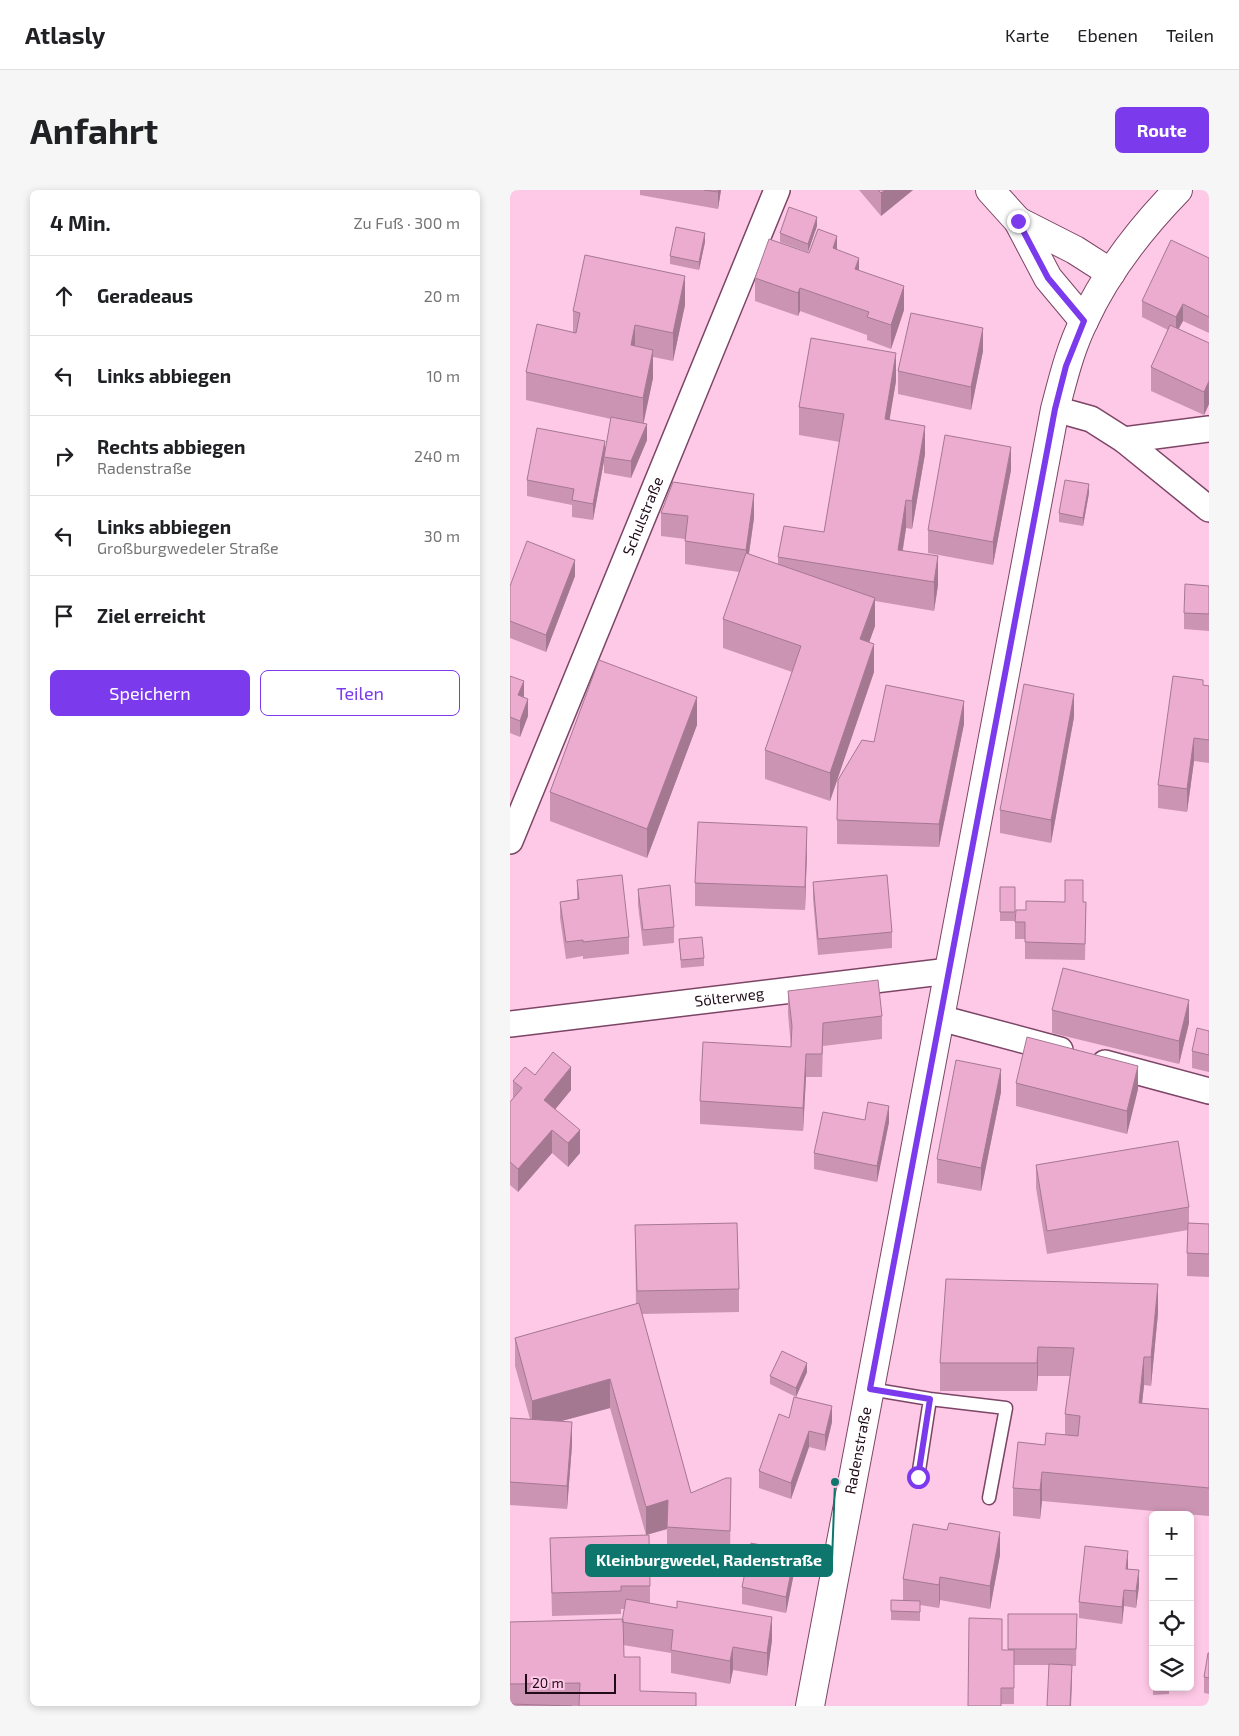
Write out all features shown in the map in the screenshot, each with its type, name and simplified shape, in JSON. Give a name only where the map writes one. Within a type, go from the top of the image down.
[{"type":"street","name":"Schulstraße","points":[[510,841],[777,190]]},
{"type":"street","points":[[990,190],[1018,221],[1048,278],[1084,321]]},
{"type":"street","name":"Radenstraße","points":[[810,1706],[1055,409],[1066,366],[1084,321],[1111,273],[1130,246],[1178,190]]},
{"type":"street","points":[[1018,221],[1075,250],[1111,273]]},
{"type":"street","points":[[1055,409],[1091,420],[1124,440],[1209,509]]},
{"type":"street","points":[[1124,440],[1209,429]]},
{"type":"street","name":"Sölterweg","points":[[510,1024],[949,971]]},
{"type":"street","points":[[940,1018],[1209,1091]]},
{"type":"lane","points":[[870,1389],[930,1399],[1006,1408],[989,1498]]},
{"type":"lane","points":[[918,1477],[930,1399]]},
{"type":"building","points":[[789,207],[817,217],[808,244],[780,233]]},
{"type":"building","points":[[676,227],[705,233],[699,262],[670,256]]},
{"type":"building","points":[[818,229],[837,236],[833,248],[859,258],[855,269],[904,286],[891,325],[867,317],[869,312],[800,288],[798,293],[755,278],[769,239],[809,253]]},
{"type":"building","points":[[1171,240],[1209,258],[1209,317],[1183,304],[1176,317],[1142,301]]},
{"type":"building","points":[[585,255],[685,276],[673,333],[635,325],[631,345],[653,350],[643,398],[526,372],[537,324],[576,333],[580,313],[573,311]]},
{"type":"building","points":[[911,313],[983,328],[971,387],[898,371]]},
{"type":"building","points":[[1170,325],[1209,343],[1209,381],[1204,392],[1151,367]]},
{"type":"building","points":[[811,338],[896,353],[885,419],[925,426],[912,501],[906,500],[898,550],[938,556],[934,582],[778,557],[784,526],[824,532],[844,414],[799,407]]},
{"type":"building","points":[[611,417],[647,424],[631,461],[604,457]]},
{"type":"building","points":[[537,428],[605,441],[593,504],[572,500],[574,489],[527,480]]},
{"type":"building","points":[[945,435],[1011,447],[993,542],[928,530]]},
{"type":"building","points":[[1065,480],[1089,484],[1083,518],[1059,513]]},
{"type":"building","points":[[673,482],[754,494],[746,550],[685,541],[688,516],[661,513]]},
{"type":"building","points":[[527,541],[575,560],[546,635],[510,621],[510,586]]},
{"type":"building","points":[[746,553],[875,598],[860,639],[874,644],[830,773],[765,750],[801,646],[723,619]]},
{"type":"building","points":[[1185,584],[1209,586],[1209,614],[1184,613]]},
{"type":"building","points":[[599,660],[697,697],[647,829],[550,792]]},
{"type":"building","points":[[510,676],[524,681],[518,695],[528,699],[520,721],[510,717]]},
{"type":"building","points":[[1173,676],[1203,680],[1203,685],[1209,686],[1209,740],[1194,738],[1187,789],[1158,785]]},
{"type":"building","points":[[1024,684],[1074,694],[1051,820],[1000,810]]},
{"type":"building","points":[[886,685],[964,701],[939,824],[837,820],[838,780],[862,740],[874,742]]},
{"type":"building","points":[[698,822],[807,827],[805,887],[695,883]]},
{"type":"building","points":[[622,875],[629,937],[566,942],[560,902],[579,899],[577,880]]},
{"type":"building","points":[[887,875],[892,932],[818,939],[813,882]]},
{"type":"building","points":[[1065,880],[1083,880],[1083,902],[1086,902],[1085,944],[1025,942],[1025,922],[1015,922],[1016,910],[1026,910],[1026,901],[1065,902]]},
{"type":"building","points":[[670,885],[674,927],[643,930],[638,889]]},
{"type":"building","points":[[1000,887],[1015,887],[1015,912],[1000,912]]},
{"type":"building","points":[[702,937],[704,958],[681,960],[679,939]]},
{"type":"building","points":[[1063,968],[1189,1000],[1179,1041],[1052,1010]]},
{"type":"building","points":[[878,980],[882,1016],[823,1023],[822,1054],[806,1054],[803,1108],[700,1101],[703,1042],[791,1047],[792,1026],[788,991]]},
{"type":"building","points":[[1197,1028],[1209,1031],[1209,1055],[1192,1051]]},
{"type":"building","points":[[1027,1037],[1138,1066],[1127,1111],[1016,1083]]},
{"type":"building","points":[[553,1052],[571,1067],[544,1100],[580,1130],[568,1143],[552,1130],[518,1169],[510,1162],[510,1102],[522,1088],[513,1081],[525,1067],[535,1075]]},
{"type":"building","points":[[956,1060],[1001,1069],[981,1168],[937,1159]]},
{"type":"building","points":[[868,1102],[889,1106],[877,1166],[814,1153],[823,1112],[865,1120]]},
{"type":"building","points":[[1178,1141],[1189,1207],[1047,1231],[1036,1165]]},
{"type":"building","points":[[737,1223],[739,1289],[637,1291],[635,1225]]},
{"type":"building","points":[[1188,1223],[1209,1224],[1209,1254],[1187,1253]]},
{"type":"building","points":[[946,1279],[1158,1284],[1151,1357],[1144,1357],[1139,1403],[1209,1409],[1209,1488],[1042,1472],[1040,1490],[1013,1488],[1018,1442],[1045,1445],[1046,1433],[1078,1436],[1080,1416],[1065,1414],[1074,1348],[1038,1347],[1037,1363],[940,1363]]},
{"type":"building","points":[[639,1303],[691,1493],[726,1478],[731,1478],[730,1531],[667,1527],[668,1500],[646,1507],[610,1379],[532,1401],[515,1338]]},
{"type":"building","points":[[782,1351],[807,1363],[796,1388],[770,1376]]},
{"type":"building","points":[[794,1397],[832,1406],[825,1435],[809,1431],[791,1483],[759,1471],[779,1414],[789,1418]]},
{"type":"building","points":[[510,1418],[572,1422],[567,1486],[510,1482]]},
{"type":"building","points":[[949,1523],[1000,1532],[990,1586],[940,1577],[939,1585],[903,1579],[913,1524],[947,1530]]},
{"type":"building","points":[[649,1535],[650,1586],[621,1586],[621,1591],[552,1593],[550,1538]]},
{"type":"building","points":[[751,1543],[795,1552],[786,1597],[742,1587]]},
{"type":"building","points":[[1085,1546],[1128,1551],[1126,1569],[1139,1570],[1136,1591],[1124,1590],[1122,1607],[1079,1602]]},
{"type":"building","points":[[626,1599],[677,1608],[677,1601],[772,1617],[767,1653],[733,1647],[730,1661],[671,1650],[673,1630],[622,1622]]},
{"type":"building","points":[[891,1600],[920,1601],[920,1612],[891,1611]]},
{"type":"building","points":[[1008,1614],[1077,1614],[1076,1649],[1008,1649]]},
{"type":"building","points":[[969,1618],[1002,1619],[1002,1650],[1014,1650],[1014,1688],[1001,1688],[1001,1706],[968,1706]]},
{"type":"building","points":[[623,1619],[624,1657],[640,1657],[640,1691],[696,1693],[696,1706],[579,1706],[580,1683],[510,1684],[510,1622]]},
{"type":"building","points":[[1209,1653],[1209,1678],[1204,1677]]},
{"type":"building","points":[[1049,1664],[1072,1665],[1070,1706],[1047,1706]]},
{"type":"building","points":[[510,1704],[572,1706],[510,1706]]},
{"type":"place","name":"Kleinburgwedel, Radenstraße","points":[[835,1482]]},
{"type":"route","points":[[918,1477],[930,1399],[870,1389],[1055,409],[1066,366],[1084,321],[1048,278],[1018,221]]}]
